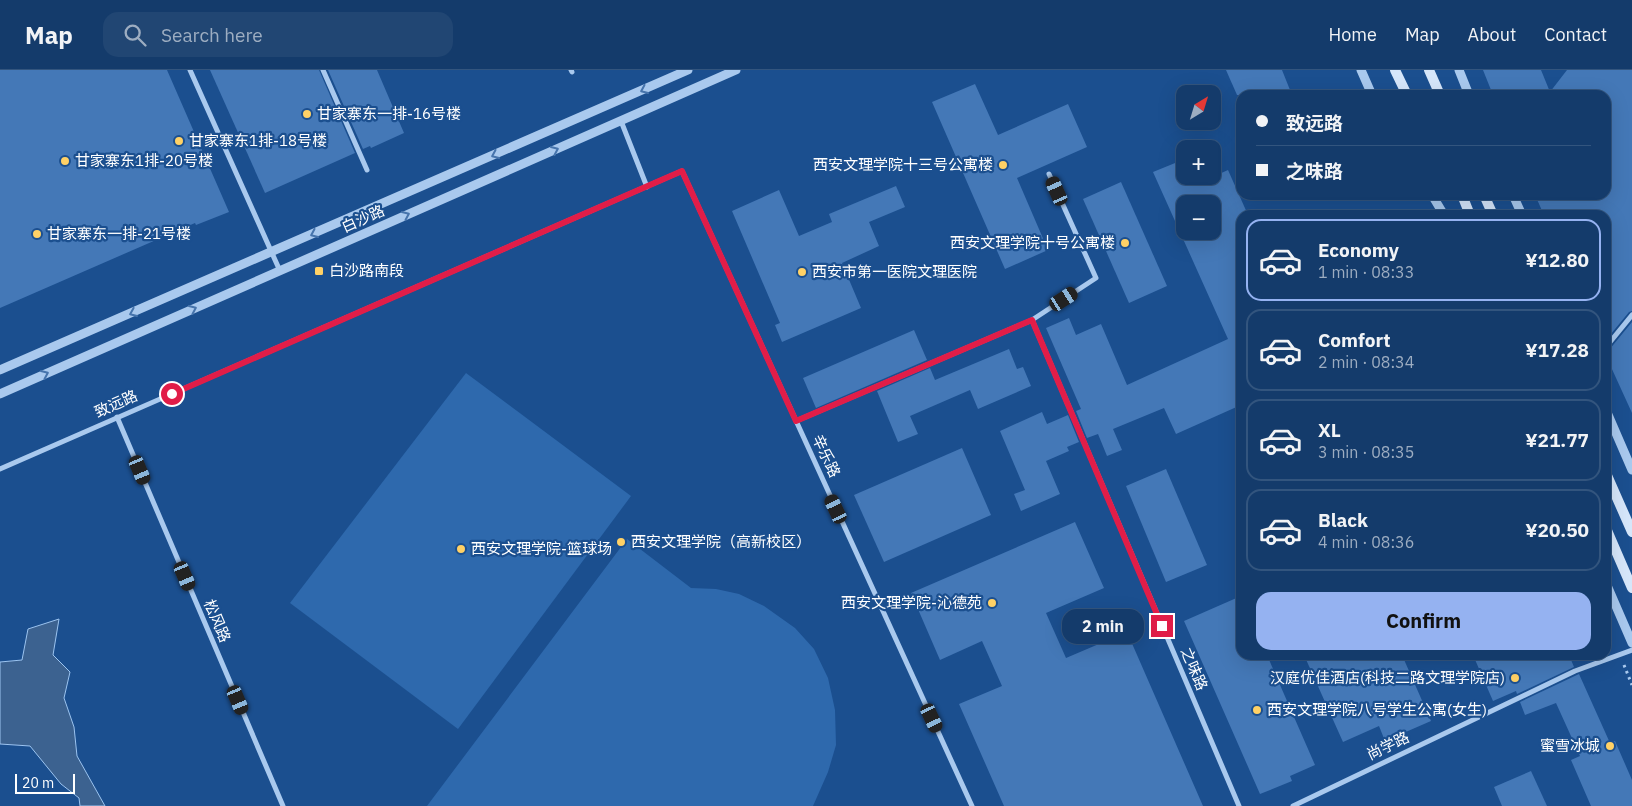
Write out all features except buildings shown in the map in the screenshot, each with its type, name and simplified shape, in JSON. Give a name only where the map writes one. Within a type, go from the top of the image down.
[{"type":"main road","points":[[1395,70],[1405,90]]},
{"type":"main road","points":[[1429,70],[1438,90]]},
{"type":"main road","points":[[1611,484],[1632,532]]},
{"type":"main road","points":[[1611,540],[1632,588]]},
{"type":"street","points":[[190,70],[280,271]]},
{"type":"street","points":[[323,70],[367,170]]},
{"type":"street","name":"白沙路","points":[[0,370],[688,70]]},
{"type":"street","name":"白沙路","points":[[0,394],[736,70]]},
{"type":"street","points":[[1362,70],[1370,90]]},
{"type":"street","points":[[1459,70],[1468,90]]},
{"type":"street","points":[[621,121],[647,187]]},
{"type":"street","name":"致远路","points":[[0,469],[682,171]]},
{"type":"street","name":"辛乐路","points":[[682,171],[972,806]]},
{"type":"street","points":[[796,421],[1032,320],[1096,278],[1049,174]]},
{"type":"street","points":[[1611,342],[1632,315]]},
{"type":"street","name":"之味路","points":[[1032,320],[1239,806]]},
{"type":"street","name":"松风路","points":[[117,417],[283,806]]},
{"type":"street","points":[[1611,422],[1632,470]]},
{"type":"street","points":[[1611,595],[1632,643]]},
{"type":"street","name":"尚学路","points":[[1611,658],[1632,650]]},
{"type":"street","name":"尚学路","points":[[1293,806],[1575,671],[1606,660]]},
{"type":"path","points":[[1620,655],[1632,685]]},
{"type":"shaded area","name":"西安文理学院-篮球场","points":[[466,373],[631,496],[458,729],[290,603]]},
{"type":"shaded area","points":[[627,539],[691,588],[716,589],[739,594],[764,606],[795,628],[814,649],[828,678],[835,710],[836,745],[828,772],[813,806],[427,806]]},
{"type":"shaded area","points":[[59,619],[53,655],[70,672],[64,698],[74,727],[77,756],[105,806],[80,806],[79,798],[61,784],[30,746],[0,744],[0,662],[22,660],[28,629]]},
{"type":"place","name":"甘家寨东一排-16号楼","points":[[307,114]]},
{"type":"place","name":"甘家寨东1排-18号楼","points":[[179,141]]},
{"type":"place","name":"甘家寨东1排-20号楼","points":[[65,161]]},
{"type":"place","name":"西安文理学院十三号公寓楼","points":[[1003,165]]},
{"type":"place","name":"甘家寨东一排-21号楼","points":[[37,234]]},
{"type":"place","name":"西安文理学院十号公寓楼","points":[[1125,243]]},
{"type":"place","name":"白沙路南段","points":[[319,271]]},
{"type":"place","name":"西安市第一医院文理医院","points":[[802,272]]},
{"type":"place","name":"西安文理学院（高新校区）","points":[[621,542]]},
{"type":"place","name":"西安文理学院-篮球场","points":[[461,549]]},
{"type":"place","name":"西安文理学院-沁德苑","points":[[992,603]]},
{"type":"place","name":"汉庭优佳酒店(科技二路文理学院店)","points":[[1515,678]]},
{"type":"place","name":"西安文理学院八号学生公寓(女生)","points":[[1257,710]]},
{"type":"place","name":"蜜雪冰城","points":[[1610,746]]},
{"type":"route","points":[[172,394],[682,171],[796,421],[1032,320],[1162,626]]}]
